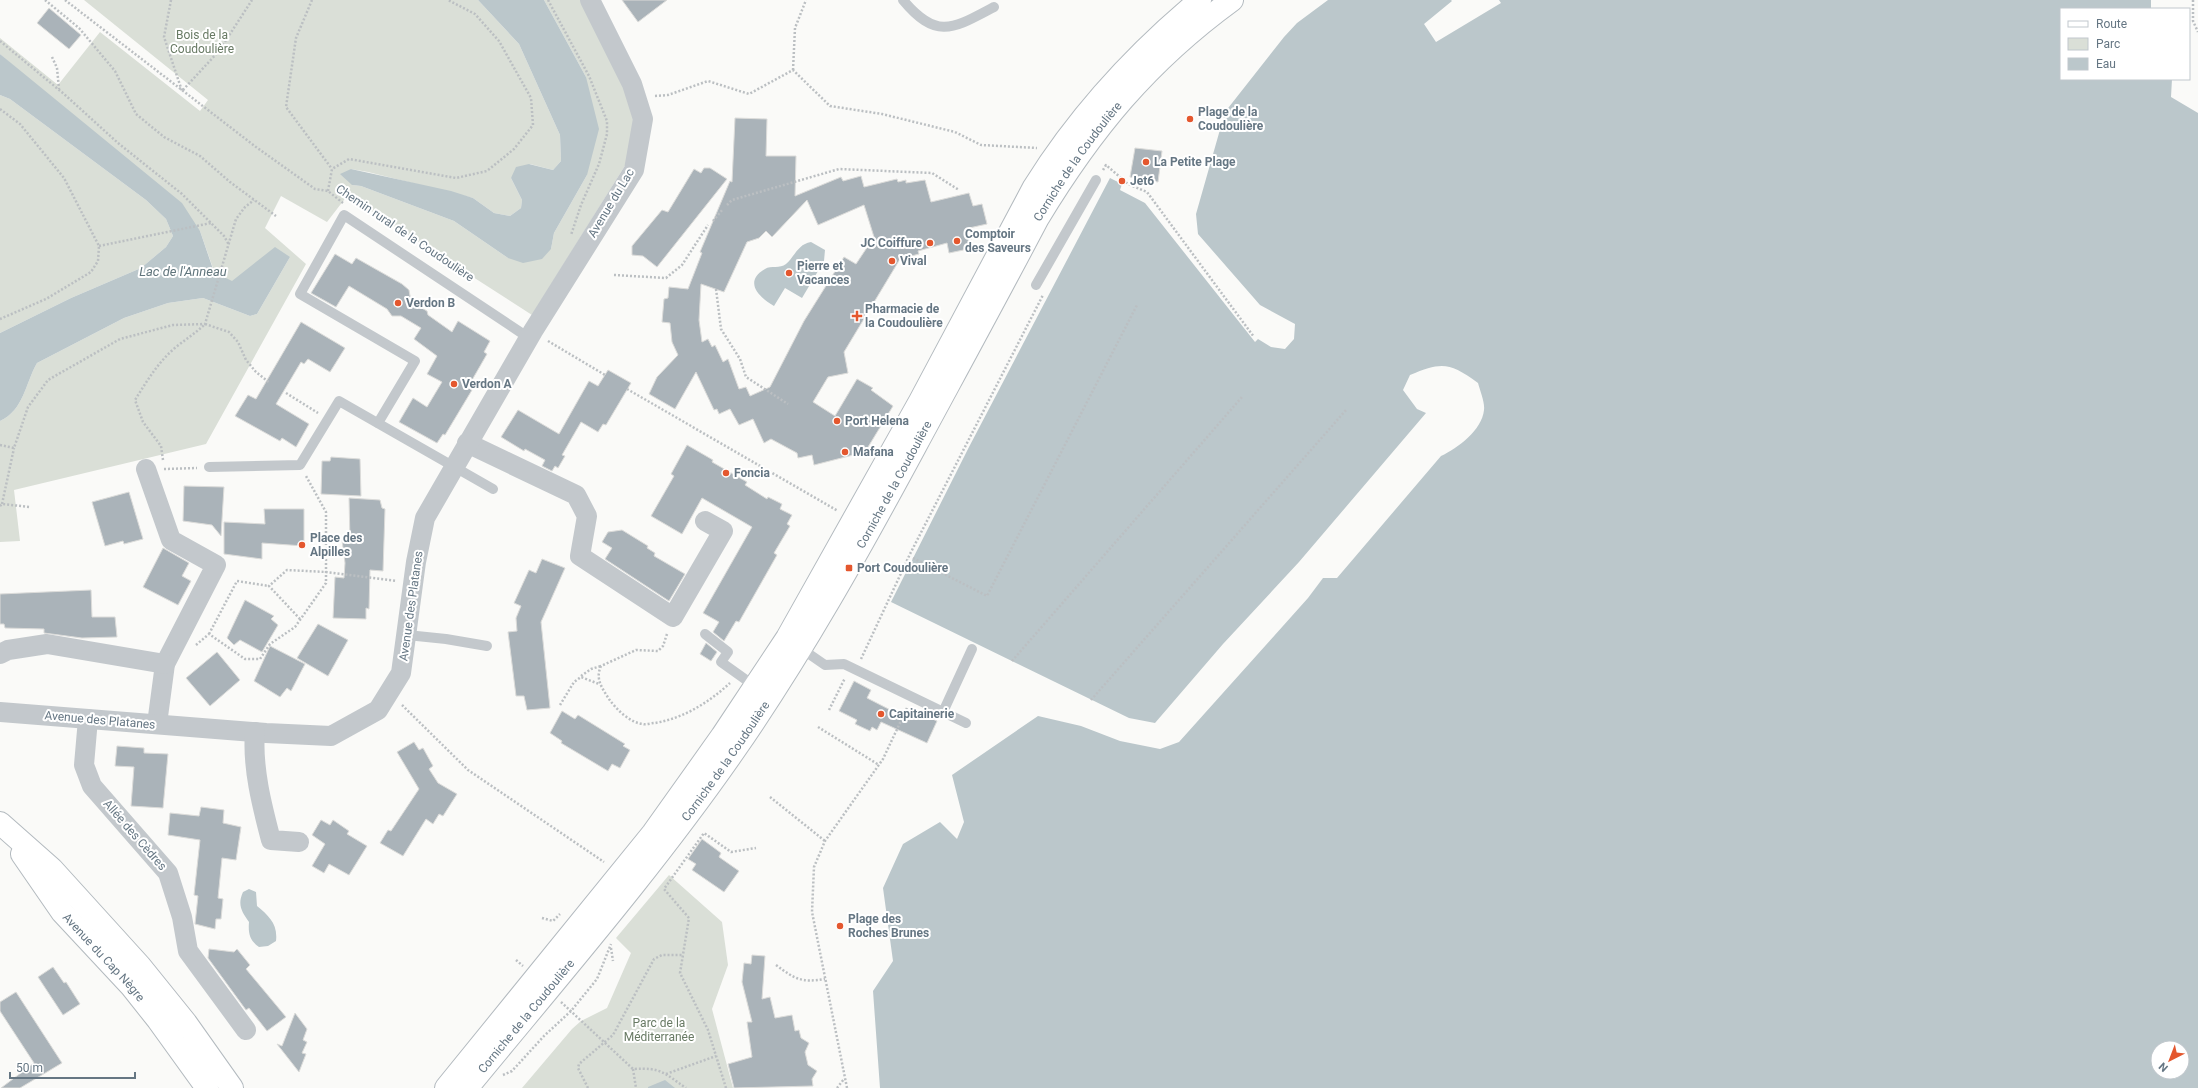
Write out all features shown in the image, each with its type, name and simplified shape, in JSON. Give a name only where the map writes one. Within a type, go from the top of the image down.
[{"type":"main road","name":"Corniche de la Coudoulière","points":[[446,1088],[621,874],[684,790],[747,681],[794,643],[870,531],[1003,266],[1030,194],[1054,154],[1093,105],[1127,67],[1164,30],[1200,0]]},
{"type":"main road","name":"Corniche de la Coudoulière","points":[[467,1088],[636,884],[684,822],[735,749],[794,643],[918,396],[1003,266],[1038,218],[1070,166],[1107,117],[1143,75],[1204,22],[1232,0]]},
{"type":"main road","points":[[0,823],[52,869],[140,966],[186,1023],[218,1085]]},
{"type":"main road","name":"Avenue du Cap Nègre","points":[[0,827],[36,873],[62,912],[131,986],[154,1014],[218,1085]]},
{"type":"street","name":"Avenue du Lac","points":[[531,335],[634,170],[643,119],[632,84],[590,0]]},
{"type":"street","name":"Avenue des Platanes","points":[[0,712],[255,732],[331,736],[378,710],[401,672],[413,583],[425,518],[467,443],[531,335]]},
{"type":"street","points":[[467,443],[576,495],[587,516],[580,556],[673,617],[723,531],[705,521]]},
{"type":"street","points":[[155,469],[171,540],[216,565],[170,655],[157,724]]},
{"type":"street","points":[[0,654],[8,650],[47,644],[170,655]]},
{"type":"street","name":"Allée des Cèdres","points":[[88,718],[84,765],[92,786],[168,873],[182,917],[188,951],[246,1030]]},
{"type":"street","points":[[255,732],[254,747],[264,809],[271,840],[299,842]]},
{"type":"lane","points":[[903,0],[929,23],[939,28],[962,24],[994,7]]},
{"type":"lane","points":[[1036,285],[1096,180]]},
{"type":"lane","points":[[378,423],[415,361],[300,294],[344,215],[531,335]]},
{"type":"lane","points":[[209,467],[300,465],[339,401],[493,489]]},
{"type":"lane","points":[[704,634],[728,652],[721,662],[747,681]]},
{"type":"lane","points":[[407,635],[446,639],[487,646]]},
{"type":"lane","points":[[794,643],[826,665],[844,664],[966,723]]},
{"type":"lane","points":[[943,712],[972,648]]},
{"type":"path","points":[[45,0],[79,28],[115,71],[136,114],[164,137],[200,156],[276,216]]},
{"type":"path","name":"Chemin rural de la Coudoulière","points":[[65,0],[256,147],[315,189],[328,191],[345,204]]},
{"type":"path","points":[[171,0],[164,37],[182,91],[219,51],[252,0]]},
{"type":"path","points":[[312,0],[296,38],[286,107],[332,169],[328,191]]},
{"type":"path","points":[[548,0],[589,76],[607,122],[607,134],[599,164],[581,204],[570,235],[586,245]]},
{"type":"path","points":[[806,0],[795,28],[793,70],[830,106],[882,114],[955,132],[981,145],[1045,149],[1054,154]]},
{"type":"path","points":[[2193,0],[2193,21],[2198,32]]},
{"type":"path","points":[[332,169],[349,159],[456,178],[488,171],[514,149],[533,125],[531,98],[499,41],[475,14],[448,1]]},
{"type":"path","points":[[0,41],[59,90],[118,143],[182,194],[224,236],[229,245]]},
{"type":"path","points":[[52,57],[57,68],[59,90]]},
{"type":"path","points":[[636,97],[668,95],[708,81],[749,94],[793,70]]},
{"type":"path","points":[[0,109],[20,124],[64,178],[99,246],[98,261],[91,272],[46,299],[0,319]]},
{"type":"path","points":[[1096,180],[1106,165],[1128,184],[1147,192],[1254,337]]},
{"type":"path","points":[[727,205],[732,200],[839,169],[932,172],[959,190]]},
{"type":"path","points":[[209,467],[155,469],[161,446],[143,422],[135,400],[152,372],[175,348],[196,334],[205,324],[236,219],[245,207],[254,200]]},
{"type":"path","points":[[713,220],[724,209]]},
{"type":"path","points":[[99,246],[211,223]]},
{"type":"path","points":[[614,275],[666,278],[682,265],[708,225]]},
{"type":"path","points":[[716,289],[721,328],[740,359],[746,377],[788,404]]},
{"type":"path","points":[[829,710],[846,678],[862,657],[910,554],[1045,293]]},
{"type":"path","points":[[913,558],[987,596],[1137,305]]},
{"type":"path","points":[[30,508],[1,505],[14,448],[28,406],[48,380],[120,339],[174,325],[205,324],[229,332],[238,342],[251,366],[270,383]]},
{"type":"path","points":[[531,335],[605,375]]},
{"type":"path","points":[[627,389],[854,521]]},
{"type":"path","points":[[286,393],[328,419]]},
{"type":"path","points":[[1012,661],[1242,397]]},
{"type":"path","points":[[1092,700],[1347,409]]},
{"type":"path","points":[[0,445],[14,448]]},
{"type":"path","points":[[209,634],[245,659],[260,659],[270,644],[295,626],[326,583],[326,512],[300,465]]},
{"type":"path","points":[[269,586],[287,570],[326,572],[413,583]]},
{"type":"path","points":[[170,655],[187,653],[209,634],[237,581],[269,586],[300,619]]},
{"type":"path","points":[[560,705],[574,682],[591,669],[636,650],[658,651],[663,646],[673,617]]},
{"type":"path","points":[[601,666],[598,673],[599,684],[613,705],[629,719],[643,724],[664,721],[688,714],[715,697],[747,681]]},
{"type":"path","points":[[581,677],[599,684]]},
{"type":"path","points":[[389,692],[468,770],[621,874]]},
{"type":"path","points":[[847,1088],[812,912],[814,867],[824,841],[879,765],[913,697]]},
{"type":"path","points":[[818,726],[879,765]]},
{"type":"path","points":[[770,797],[824,841]]},
{"type":"path","points":[[726,1088],[708,1030],[680,973],[689,918],[664,889],[704,833],[731,852],[756,848]]},
{"type":"path","points":[[611,947],[612,961]]},
{"type":"path","points":[[588,1088],[578,1068],[579,1064],[605,1043],[612,1035],[654,959],[662,955],[683,955]]},
{"type":"path","points":[[776,965],[793,978],[808,982],[825,979]]},
{"type":"path","points":[[574,1015],[633,1070],[636,1088]]},
{"type":"path","points":[[666,1074],[716,1056]]},
{"type":"path","points":[[633,1070],[649,1068],[660,1070],[686,1088]]},
{"type":"path","points":[[837,1088],[845,1078]]},
{"type":"green space","name":"Bois de la Coudoulière","points":[[84,0],[478,0],[519,44],[560,135],[561,161],[553,170],[530,164],[511,178],[522,200],[521,208],[510,216],[494,213],[473,198],[351,169],[352,185],[361,186],[454,221],[508,258],[551,249],[554,233],[587,175],[586,77],[544,0],[583,0],[624,80],[635,120],[626,164],[532,315],[347,196],[327,222],[281,196],[265,228],[306,264],[206,444],[14,490],[20,541],[0,542],[0,421],[8,416],[19,403],[37,363],[124,318],[168,303],[203,298],[250,316],[257,314],[290,257],[232,282],[214,271],[200,231],[0,54],[0,38],[58,85],[100,32],[200,111],[208,100]]},
{"type":"green space","points":[[0,95],[10,99],[146,200],[166,219],[173,236],[166,247],[141,268],[71,298],[0,333]]},
{"type":"green space","name":"Parc de la Méditerranée","points":[[669,875],[722,922],[728,965],[712,1009],[733,1088],[522,1088],[572,1029],[581,1021],[607,1008],[631,953],[616,938]]},
{"type":"water","points":[[478,0],[544,0],[586,77],[599,129],[587,175],[554,233],[551,249],[542,259],[523,263],[508,258],[454,221],[361,186],[352,185],[340,174],[351,169],[451,191],[473,198],[494,213],[510,216],[521,208],[522,200],[511,178],[516,167],[529,164],[553,170],[561,161],[560,135],[519,44]]},
{"type":"water","points":[[1328,0],[1451,0],[1452,1],[1424,24],[1436,42],[1501,3],[1499,0],[2151,0],[2151,8],[2060,8],[2060,80],[2172,80],[2171,97],[2198,113],[2198,1088],[880,1088],[873,991],[893,961],[883,888],[903,844],[940,822],[957,839],[964,822],[952,775],[1038,716],[1081,726],[1120,741],[1160,749],[1179,742],[1308,598],[1323,578],[1337,578],[1441,456],[1468,438],[1479,424],[1482,417],[1484,404],[1478,383],[1460,371],[1445,366],[1438,366],[1410,375],[1403,390],[1417,409],[1426,413],[1299,562],[1223,644],[1155,723],[1129,718],[891,602],[969,447],[1110,178],[1122,184],[1120,190],[1145,203],[1255,342],[1258,339],[1271,347],[1285,349],[1294,339],[1295,324],[1260,305],[1198,234],[1196,214],[1225,112],[1284,37],[1297,23]]},
{"type":"water","name":"Lac de l'Anneau","points":[[0,54],[182,203],[200,231],[214,272],[232,281],[275,247],[290,257],[257,314],[250,316],[203,298],[168,303],[124,318],[37,363],[19,403],[8,416],[0,421],[0,333],[71,298],[141,268],[166,247],[173,236],[166,219],[146,200],[10,99],[0,95]]},
{"type":"water","name":"Pierre et Vacances","points":[[811,242],[825,250],[824,261],[802,298],[785,288],[774,306],[759,294],[754,284],[755,279],[758,274],[767,268],[786,264],[803,245]]},
{"type":"water","points":[[249,889],[256,892],[257,906],[269,917],[276,930],[276,941],[268,946],[259,947],[250,937],[249,922],[242,912],[240,905],[243,892]]},
{"type":"water","points":[[665,1080],[675,1088],[648,1088],[648,1087]]},
{"type":"building","points":[[622,0],[667,0],[638,22]]},
{"type":"building","points":[[49,8],[81,35],[69,49],[37,23]]},
{"type":"building","points":[[735,118],[767,119],[766,156],[796,156],[795,196],[841,177],[843,181],[861,176],[864,187],[897,179],[898,182],[906,180],[906,183],[925,180],[931,202],[969,193],[973,206],[982,204],[987,224],[969,228],[973,248],[949,253],[947,243],[918,251],[919,254],[900,259],[844,352],[848,373],[828,377],[813,402],[835,416],[857,379],[873,388],[871,390],[893,406],[865,452],[814,465],[812,455],[798,458],[797,453],[771,439],[764,443],[753,419],[739,425],[730,409],[719,414],[717,409],[714,410],[696,372],[675,409],[649,394],[657,377],[678,355],[672,342],[670,323],[662,322],[664,299],[668,298],[669,287],[688,289],[702,253],[700,252],[730,181],[732,182]],"holes":[[[807,200],[818,225],[864,205],[874,237],[856,264],[844,257],[804,321],[770,387],[750,396],[746,387],[739,389],[728,359],[723,362],[715,345],[712,347],[708,339],[702,342],[699,320],[701,284],[724,292],[747,242],[759,238],[766,231],[772,237]]]},
{"type":"building","name":"La Petite Plage","points":[[1135,148],[1162,151],[1158,182],[1130,177]]},
{"type":"building","points":[[704,168],[710,168],[727,179],[657,267],[643,256],[632,255],[632,246],[662,210],[668,212],[694,169],[701,173]]},
{"type":"building","points":[[335,254],[352,264],[356,258],[402,284],[409,290],[410,296],[418,301],[418,306],[427,311],[428,315],[452,332],[458,321],[490,341],[484,352],[487,354],[468,387],[472,390],[445,435],[443,434],[437,443],[399,422],[413,398],[427,407],[442,382],[427,374],[437,356],[414,339],[421,328],[401,316],[392,316],[387,309],[349,286],[336,307],[311,293]]},
{"type":"building","points":[[301,322],[345,348],[330,372],[308,359],[304,364],[301,362],[276,404],[309,424],[296,447],[282,438],[280,441],[235,416],[248,395],[256,399]]},
{"type":"building","points":[[608,370],[631,383],[606,425],[603,424],[598,432],[581,422],[562,455],[565,456],[558,468],[555,466],[552,471],[542,466],[545,460],[525,449],[524,451],[501,437],[518,410],[559,434],[589,381],[598,386]]},
{"type":"building","points":[[687,445],[713,460],[712,462],[747,482],[745,485],[767,499],[768,497],[782,504],[780,509],[792,515],[787,524],[790,526],[774,553],[777,555],[739,622],[736,621],[724,641],[713,632],[719,622],[703,613],[752,527],[702,498],[682,534],[651,516],[674,476],[671,474]]},
{"type":"building","points":[[331,457],[360,459],[361,496],[321,494],[322,461],[330,461]]},
{"type":"building","points":[[184,486],[224,487],[221,536],[212,525],[183,521]]},
{"type":"building","points":[[129,492],[143,539],[124,544],[123,541],[105,546],[92,502]]},
{"type":"building","points":[[349,498],[380,500],[382,508],[385,509],[383,571],[370,570],[369,609],[366,608],[366,619],[333,618],[335,577],[344,578],[345,563],[342,540],[350,540]]},
{"type":"building","points":[[264,509],[304,509],[304,546],[262,543],[262,559],[224,554],[224,522],[265,524]]},
{"type":"building","points":[[622,530],[648,546],[647,548],[655,553],[654,556],[685,574],[669,601],[605,559],[612,548],[602,542],[608,532]]},
{"type":"building","points":[[163,548],[189,563],[182,576],[191,581],[178,605],[143,587]]},
{"type":"building","points":[[542,559],[565,568],[541,622],[550,708],[527,710],[524,696],[516,696],[508,632],[517,631],[516,618],[521,606],[514,603],[529,570],[536,573]]},
{"type":"building","points":[[91,590],[92,617],[115,617],[117,637],[82,638],[44,633],[44,629],[5,628],[4,624],[0,624],[0,594]]},
{"type":"building","points":[[245,600],[274,616],[271,619],[278,625],[262,652],[240,640],[234,645],[227,638]]},
{"type":"building","points":[[318,624],[348,640],[328,676],[297,658]]},
{"type":"building","points":[[706,643],[717,652],[711,661],[700,654]]},
{"type":"building","points":[[270,646],[305,664],[291,691],[287,688],[280,697],[254,681]]},
{"type":"building","points":[[217,652],[240,680],[210,706],[186,678]]},
{"type":"building","points":[[854,681],[871,690],[867,698],[910,720],[914,711],[937,721],[927,743],[881,722],[877,730],[872,727],[870,731],[855,724],[857,720],[839,711]]},
{"type":"building","points":[[562,711],[575,719],[578,715],[625,744],[623,746],[630,750],[620,768],[612,764],[608,771],[561,743],[562,741],[550,733]]},
{"type":"building","points":[[414,742],[419,750],[423,748],[433,766],[429,769],[438,783],[457,794],[443,816],[439,814],[433,824],[426,819],[403,856],[380,843],[388,830],[391,831],[419,789],[397,752]]},
{"type":"building","points":[[117,746],[144,748],[144,753],[168,754],[163,808],[131,806],[134,767],[115,766]]},
{"type":"building","points":[[201,807],[224,810],[223,823],[241,827],[236,860],[222,858],[218,898],[223,899],[221,919],[216,919],[215,929],[195,924],[198,896],[194,895],[200,840],[168,835],[170,813],[199,816]]},
{"type":"building","points":[[321,820],[330,825],[333,820],[349,831],[347,834],[367,846],[349,875],[329,864],[324,873],[312,866],[325,844],[312,835]]},
{"type":"building","points":[[702,839],[721,853],[719,857],[739,871],[724,892],[692,870],[696,864],[688,859]]},
{"type":"building","points":[[209,949],[234,952],[237,949],[250,965],[246,969],[286,1017],[267,1031],[249,1008],[246,1010],[208,958]]},
{"type":"building","points":[[752,955],[765,956],[762,999],[770,997],[775,1018],[792,1015],[795,1031],[799,1030],[801,1038],[809,1043],[805,1052],[808,1065],[817,1071],[812,1079],[813,1086],[734,1088],[728,1064],[752,1057],[747,1022],[752,1022],[742,982],[744,963],[751,964]]},
{"type":"building","points":[[53,967],[64,983],[66,982],[80,1004],[63,1015],[38,977]]},
{"type":"building","points":[[16,992],[62,1063],[20,1088],[1,1088],[34,1063],[0,1011],[0,1002]]},
{"type":"building","points":[[295,1013],[307,1029],[303,1040],[307,1042],[302,1053],[306,1054],[299,1072],[277,1044],[282,1046]]},
{"type":"place","name":"Plage de la Coudoulière","points":[[1190,119]]},
{"type":"place","name":"La Petite Plage","points":[[1146,162]]},
{"type":"place","name":"Jet6","points":[[1122,181]]},
{"type":"place","name":"Comptoir des Saveurs","points":[[957,241]]},
{"type":"place","name":"JC Coiffure","points":[[930,243]]},
{"type":"place","name":"Vival","points":[[892,261]]},
{"type":"place","name":"Pierre et Vacances","points":[[789,273]]},
{"type":"place","name":"Verdon B","points":[[398,303]]},
{"type":"place","name":"Pharmacie de la Coudoulière","points":[[857,316]]},
{"type":"place","name":"Verdon A","points":[[454,384]]},
{"type":"place","name":"Port Helena","points":[[837,421]]},
{"type":"place","name":"Mafana","points":[[845,452]]},
{"type":"place","name":"Foncia","points":[[726,473]]},
{"type":"place","name":"Place des Alpilles","points":[[302,545]]},
{"type":"place","name":"Port Coudoulière","points":[[849,568]]},
{"type":"place","name":"Capitainerie","points":[[881,714]]},
{"type":"place","name":"Plage des Roches Brunes","points":[[840,926]]}]
